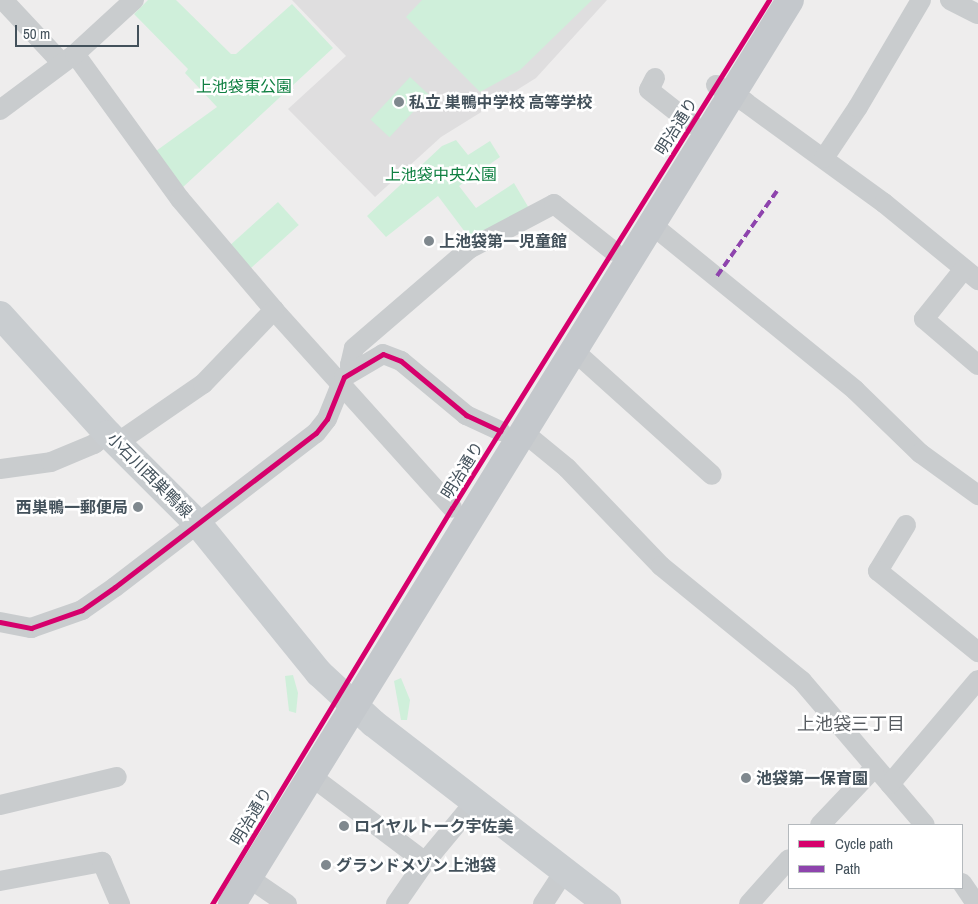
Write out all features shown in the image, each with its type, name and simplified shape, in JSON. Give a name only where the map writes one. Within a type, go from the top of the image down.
[{"type":"main road","name":"明治通り","points":[[232,904],[311,776],[347,700],[452,508],[512,431],[572,349],[651,224],[769,0]]},
{"type":"main road","name":"明治通り","points":[[212,904],[347,700],[512,431],[613,252],[692,124],[723,89],[790,0]]},
{"type":"main road","name":"小石川西巣鴨線","points":[[0,315],[113,438],[199,525],[319,673],[347,700],[474,803],[607,904]]},
{"type":"street","points":[[3,0],[68,59],[180,200],[274,310],[347,377],[452,508]]},
{"type":"street","points":[[0,110],[68,59],[134,0]]},
{"type":"street","points":[[824,158],[858,107],[921,0]]},
{"type":"street","points":[[950,0],[978,14]]},
{"type":"street","points":[[655,78],[649,90],[692,124]]},
{"type":"street","points":[[723,89],[824,158],[884,203],[971,275],[924,319],[978,365]]},
{"type":"street","points":[[0,622],[31,628],[82,610],[199,525],[316,433],[327,419],[347,377],[354,348],[469,249],[554,204],[613,252]]},
{"type":"street","points":[[651,224],[855,390],[920,453],[978,495]]},
{"type":"street","points":[[0,469],[51,462],[113,438],[203,384],[274,310]]},
{"type":"street","points":[[572,349],[712,475]]},
{"type":"street","points":[[347,377],[383,354],[401,361],[466,415],[512,431],[567,468],[661,566],[802,680],[874,768],[924,824]]},
{"type":"street","points":[[906,525],[878,571],[978,652]]},
{"type":"street","points":[[890,784],[978,680]]},
{"type":"street","points":[[821,824],[874,768]]},
{"type":"street","points":[[311,776],[425,862]]},
{"type":"street","points":[[0,805],[117,777]]},
{"type":"street","points":[[396,904],[425,862],[474,803]]},
{"type":"street","points":[[749,904],[788,860]]},
{"type":"street","points":[[0,881],[102,862],[120,904]]},
{"type":"street","points":[[543,904],[564,872]]},
{"type":"street","points":[[248,878],[287,904]]},
{"type":"street","points":[[963,884],[976,904]]},
{"type":"shaded area","name":"私立 巣鴨中学校 高等学校","points":[[292,0],[607,0],[536,78],[441,137],[375,197],[288,109],[346,56]]},
{"type":"green space","name":"上池袋東公園","points":[[148,0],[176,0],[231,54],[236,54],[292,4],[333,48],[182,188],[156,151],[217,107],[185,73],[188,69],[134,14]]},
{"type":"green space","points":[[422,0],[592,0],[520,70],[480,92],[406,17]]},
{"type":"green space","points":[[410,77],[429,95],[389,137],[370,119]]},
{"type":"green space","name":"上池袋中央公園","points":[[456,140],[468,155],[490,141],[500,157],[459,186],[476,208],[514,183],[530,210],[474,244],[438,196],[386,237],[367,216],[442,146]]},
{"type":"green space","points":[[278,202],[299,225],[250,269],[230,245]]},
{"type":"green space","points":[[293,675],[298,693],[296,713],[289,711],[285,676]]},
{"type":"green space","points":[[401,678],[410,700],[407,720],[401,720],[394,681]]},
{"type":"marked path","points":[[717,276],[777,191]]},
{"type":"cycle path","points":[[212,904],[452,508],[769,0]]},
{"type":"cycle path","points":[[0,622],[31,628],[82,610],[115,587],[316,433],[327,419],[344,377],[383,354],[401,361],[466,415],[501,431]]},
{"type":"place","name":"私立 巣鴨中学校 高等学校","points":[[399,102]]},
{"type":"place","name":"上池袋第一児童館","points":[[429,241]]},
{"type":"place","name":"西巣鴨一郵便局","points":[[138,507]]},
{"type":"place","name":"池袋第一保育園","points":[[746,778]]},
{"type":"place","name":"ロイヤルトーク宇佐美","points":[[344,826]]},
{"type":"place","name":"グランドメゾン上池袋","points":[[326,865]]},
{"type":"district","name":"上池袋三丁目","points":[[851,724]]}]
